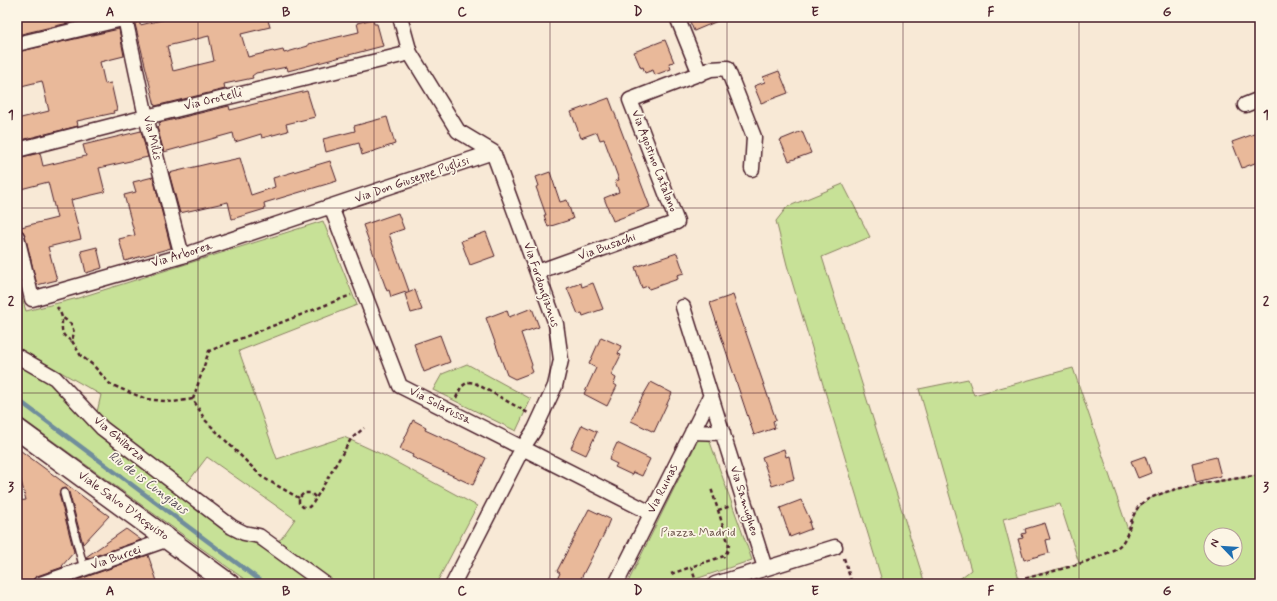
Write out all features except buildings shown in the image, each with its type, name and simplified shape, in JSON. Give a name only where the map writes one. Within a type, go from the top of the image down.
[{"type":"street","points":[[400,17],[410,53],[458,131],[493,152]]},
{"type":"street","points":[[677,17],[700,74],[712,69],[727,68],[754,137],[752,169]]},
{"type":"street","points":[[17,44],[128,18]]},
{"type":"street","name":"Via Milis","points":[[128,18],[146,117],[182,256]]},
{"type":"street","name":"Via Orotelli","points":[[17,150],[410,53]]},
{"type":"street","name":"Via Agostino Catalano","points":[[677,222],[630,100],[700,74]]},
{"type":"street","points":[[1245,105],[1260,99]]},
{"type":"street","name":"Via Don Giuseppe Puglisi","points":[[331,207],[493,152]]},
{"type":"street","name":"Via Fordongianus","points":[[453,584],[555,386],[561,360],[556,324],[493,152]]},
{"type":"street","name":"Via Arborea","points":[[17,237],[32,299],[182,256],[331,207]]},
{"type":"street","name":"Via Solarussa","points":[[331,207],[400,386],[651,513]]},
{"type":"street","name":"Via Busachi","points":[[538,272],[677,222]]},
{"type":"street","name":"Via Samugheo","points":[[683,307],[765,568]]},
{"type":"street","name":"Via Ghilarza","points":[[17,356],[54,378],[102,428],[232,527],[244,533],[260,536],[325,584]]},
{"type":"street","name":"Via Ruinas","points":[[616,584],[711,395]]},
{"type":"street","name":"Viale Salvo D'Acquisto","points":[[17,429],[229,584]]},
{"type":"street","points":[[692,432],[723,433]]},
{"type":"street","name":"Via Burcei","points":[[40,584],[169,539]]},
{"type":"street","points":[[715,584],[835,547]]},
{"type":"lane","points":[[64,493],[84,569]]},
{"type":"path","points":[[299,498],[262,477],[205,420],[193,399],[209,351],[363,291]]},
{"type":"path","points":[[51,293],[62,318],[61,331],[64,337],[72,341],[81,356],[93,364],[110,384],[126,392],[146,399],[173,402],[193,399]]},
{"type":"path","points":[[62,318],[71,324],[74,332],[72,341]]},
{"type":"path","points":[[449,411],[461,387],[468,382],[475,383],[539,419]]},
{"type":"path","points":[[299,498],[299,503],[303,507],[309,507],[315,498],[320,494],[351,439],[364,428]]},
{"type":"path","points":[[1005,584],[1079,563],[1116,549],[1123,543],[1134,514],[1140,506],[1158,495],[1177,490],[1260,475]]},
{"type":"path","points":[[671,574],[724,556],[728,552],[729,545],[711,488]]},
{"type":"path","points":[[299,498],[304,493],[311,493],[315,498]]},
{"type":"path","points":[[835,547],[842,555],[847,565],[852,584]]},
{"type":"path","points":[[691,567],[697,584]]},
{"type":"green space","points":[[843,184],[870,237],[822,257],[925,584],[883,584],[787,265],[776,221],[787,207]]},
{"type":"green space","points":[[323,221],[357,305],[239,351],[277,459],[344,437],[381,454],[477,506],[436,584],[251,584],[17,415],[17,361],[42,375],[91,415],[97,412],[101,395],[17,347],[17,299],[22,298],[26,311],[78,298]],"holes":[[[207,457],[295,519],[281,539],[262,548],[179,494]]]},
{"type":"green space","points":[[467,364],[531,399],[516,431],[433,390],[442,374]]},
{"type":"green space","points":[[1073,368],[1128,530],[1141,505],[1151,498],[1180,488],[1260,475],[1260,584],[953,584],[971,570],[919,389],[968,379],[974,395]],"holes":[[[1060,504],[1079,563],[1019,580],[1003,519]]]},
{"type":"green space","name":"Piazza Madrid","points":[[707,438],[710,442],[752,560],[681,584],[627,584],[697,442],[699,439]]},
{"type":"waterway","name":"Riu de is Cungiaus","points":[[17,399],[265,584]]}]
